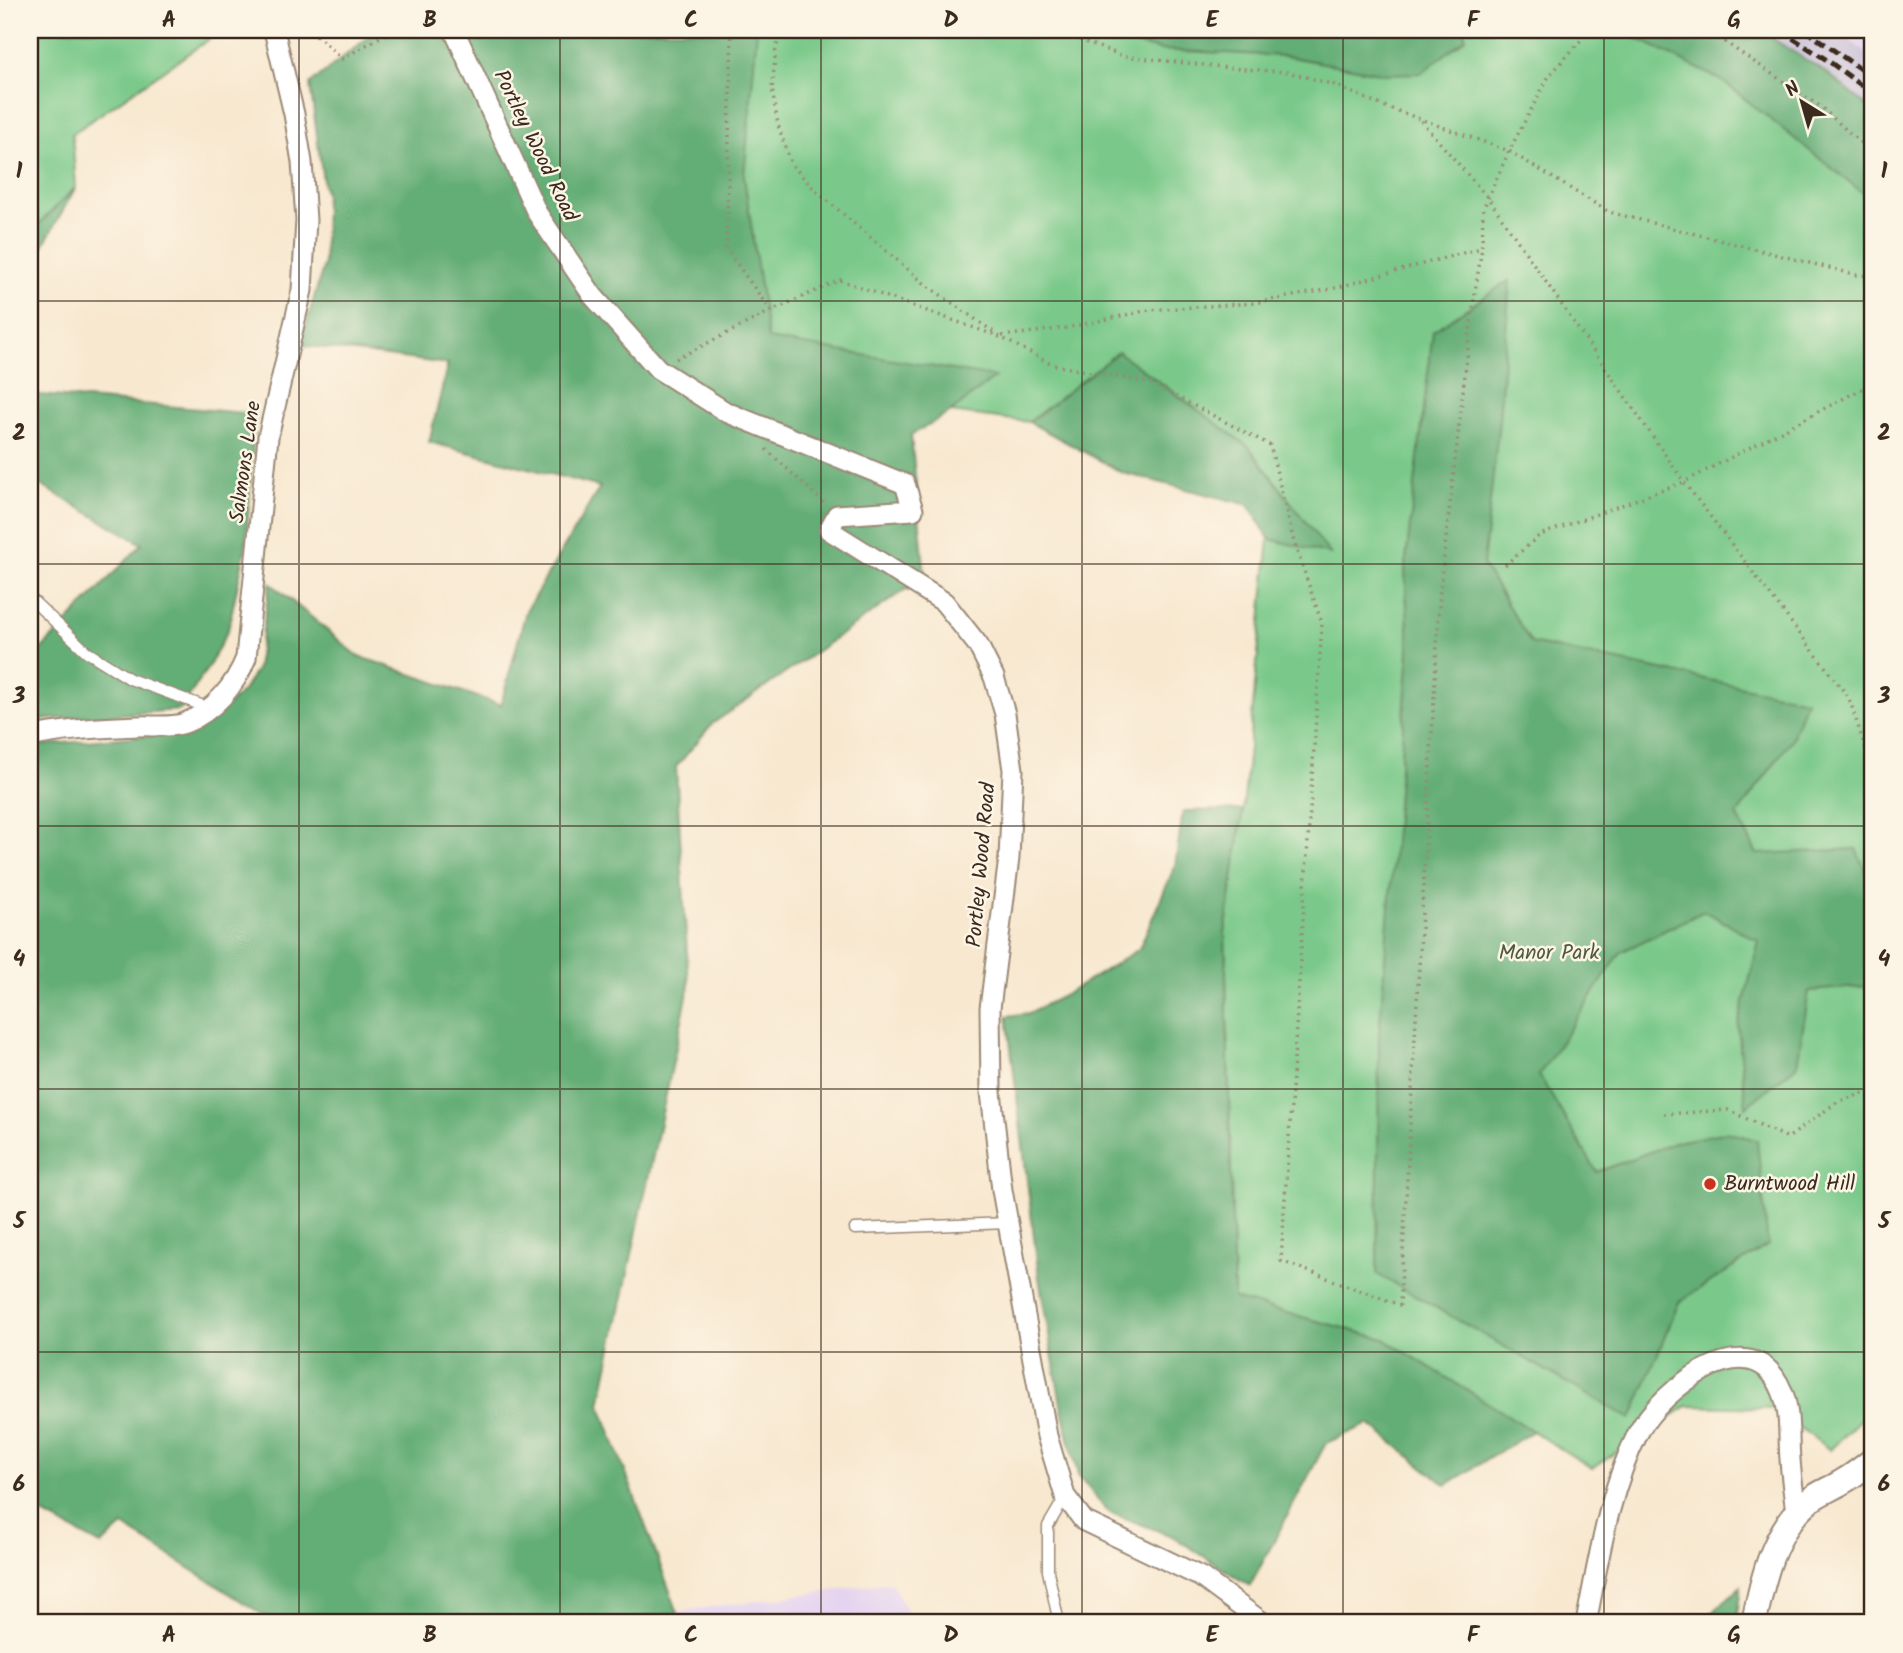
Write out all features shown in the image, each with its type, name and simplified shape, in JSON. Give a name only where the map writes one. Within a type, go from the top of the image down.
[{"type":"street","name":"Salmons Lane","points":[[30,737],[99,728],[184,724],[226,694],[239,677],[246,658],[268,437],[302,290],[306,220],[302,162],[294,114],[274,30]]},
{"type":"street","name":"Portley Wood Road","points":[[454,30],[537,214],[593,296],[658,369],[726,412],[905,484],[914,510],[836,515],[830,530],[943,602],[978,645],[994,677],[1005,713],[1013,770],[1009,858],[990,1009],[991,1092],[1002,1190],[1047,1436],[1065,1496],[1084,1521],[1202,1577],[1263,1623]]},
{"type":"street","points":[[1586,1623],[1607,1520],[1618,1481],[1639,1431],[1661,1402],[1684,1380],[1715,1362],[1747,1360],[1768,1368],[1783,1391],[1796,1513]]},
{"type":"street","points":[[1754,1623],[1767,1569],[1777,1544],[1796,1513],[1811,1499],[1842,1482],[1873,1460]]},
{"type":"lane","points":[[30,598],[87,652],[130,679],[210,708]]},
{"type":"lane","points":[[855,1229],[1008,1223]]},
{"type":"lane","points":[[1059,1623],[1048,1571],[1048,1526],[1065,1496]]},
{"type":"path","points":[[311,30],[341,59],[392,30]]},
{"type":"path","points":[[732,30],[726,249],[771,311]]},
{"type":"path","points":[[782,30],[776,48],[772,89],[778,125],[791,164],[815,190],[925,284],[1000,337],[1066,328],[1149,310],[1254,303],[1331,289],[1482,247]]},
{"type":"path","points":[[1053,30],[1123,56],[1287,72],[1332,84],[1509,150],[1609,212],[1844,272],[1873,276]]},
{"type":"path","points":[[658,369],[771,311],[840,280],[1000,337],[1054,365],[1150,383],[1270,445],[1294,542],[1322,622],[1281,1261],[1400,1305],[1440,590],[1482,247],[1483,209],[1509,150],[1549,76],[1590,30]]},
{"type":"path","points":[[1707,30],[1821,107],[1873,154]]},
{"type":"path","points":[[1420,119],[1488,198],[1684,482],[1849,698],[1873,772]]},
{"type":"path","points":[[1504,565],[1540,535],[1684,482],[1873,383]]},
{"type":"path","points":[[764,446],[836,515]]},
{"type":"path","points":[[1664,1114],[1728,1110],[1788,1138],[1837,1102],[1873,1090]]},
{"type":"shaded area","points":[[1759,30],[1836,30],[1873,58],[1873,111],[1828,74]]},
{"type":"shaded area","points":[[1836,30],[1873,30],[1873,58]]},
{"type":"shaded area","points":[[891,1582],[913,1623],[598,1623]]},
{"type":"green space","points":[[30,30],[213,30],[218,33],[72,134],[76,187],[30,233]]},
{"type":"green space","points":[[377,30],[757,30],[744,177],[768,339],[995,377],[951,412],[911,435],[925,576],[712,724],[676,767],[689,987],[600,1404],[678,1613],[599,1623],[276,1623],[123,1526],[101,1545],[30,1507],[30,746],[187,732],[217,715],[243,691],[257,668],[270,583],[358,656],[501,705],[526,611],[600,487],[429,442],[448,364],[300,345],[324,264],[325,196],[310,84]]},
{"type":"green space","name":"Manor Park","points":[[708,30],[1691,30],[1873,170],[1873,1406],[1830,1450],[1773,1408],[1687,1406],[1592,1468],[1384,1339],[1234,1299],[1225,933],[1243,810],[1269,539],[1329,552],[1119,352],[1029,422],[951,412],[870,457],[731,404]]},
{"type":"green space","points":[[1093,30],[1464,30],[1466,38],[1421,73],[1385,74],[1285,56],[1160,50],[1094,35]]},
{"type":"green space","points":[[1620,30],[1759,30],[1828,74],[1873,111],[1873,201],[1721,80]]},
{"type":"green space","points":[[76,187],[30,269],[30,233]]},
{"type":"green space","points":[[1510,280],[1499,421],[1483,565],[1531,643],[1806,700],[1792,739],[1737,815],[1757,854],[1856,849],[1873,886],[1873,986],[1809,991],[1797,1065],[1746,1107],[1738,1026],[1759,941],[1704,911],[1621,952],[1539,1075],[1597,1172],[1676,1142],[1727,1132],[1757,1140],[1768,1245],[1679,1302],[1631,1419],[1377,1274],[1379,1036],[1409,651],[1405,568],[1433,331]]},
{"type":"green space","points":[[1118,352],[1249,447],[1330,554],[1269,539],[1249,505],[1123,473],[1029,422]]},
{"type":"green space","points":[[30,394],[255,414],[246,546],[228,630],[209,666],[180,710],[39,720],[30,724],[30,661],[142,544],[30,479]]},
{"type":"green space","points":[[1243,810],[1225,933],[1234,1299],[1384,1339],[1533,1431],[1446,1485],[1369,1424],[1326,1443],[1250,1586],[1172,1536],[1108,1512],[1078,1475],[1062,1410],[1039,1278],[1007,1016],[1029,1013],[1065,995],[1139,949],[1175,866],[1183,811]]},
{"type":"green space","points":[[1741,1586],[1736,1623],[1701,1623]]},
{"type":"railway","points":[[1780,30],[1873,94]]},
{"type":"railway","points":[[1805,30],[1873,78]]},
{"type":"place","name":"Burntwood Hill","points":[[1710,1184]]}]
